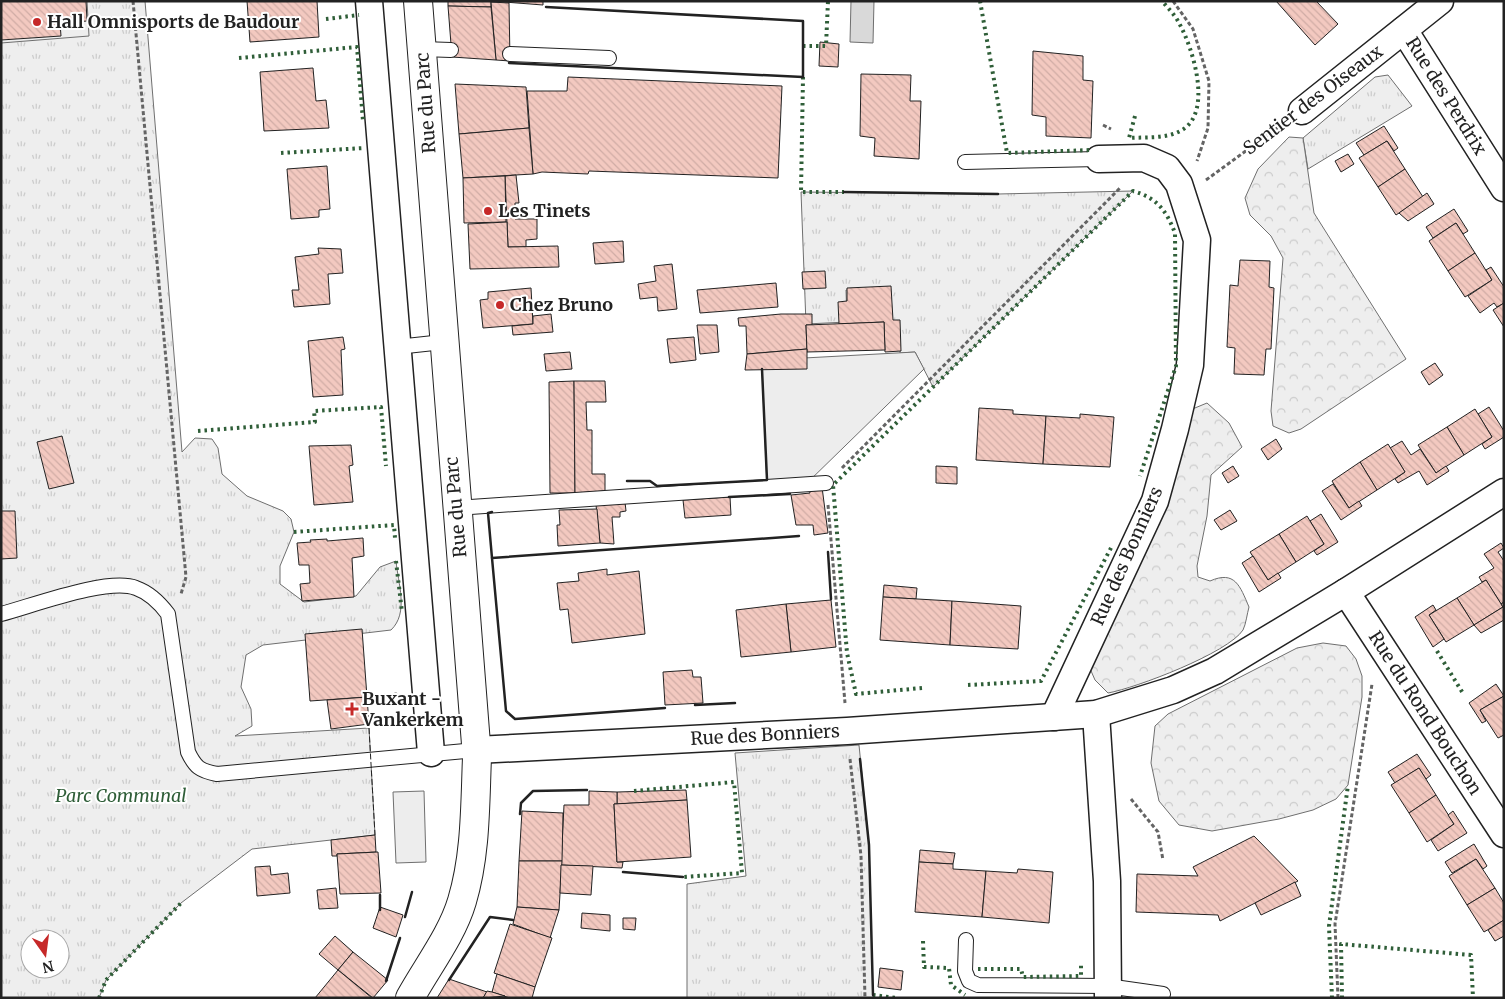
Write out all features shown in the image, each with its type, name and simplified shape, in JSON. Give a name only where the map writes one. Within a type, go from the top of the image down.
[{"type":"street","points":[[369,1],[431,753]]},
{"type":"street","name":"Rue du Parc","points":[[410,998],[445,937],[462,902],[475,829],[476,750],[418,1]]},
{"type":"street","name":"Sentier des Oiseaux","points":[[1302,111],[1440,1]]},
{"type":"street","name":"Rue des Perdrix","points":[[1404,30],[1504,188]]},
{"type":"street","name":"Rue des Bonniers","points":[[1054,717],[1155,501],[1176,429],[1190,365],[1198,240],[1179,184],[1166,168],[1144,158],[1099,159]]},
{"type":"street","name":"Rue des Bonniers","points":[[476,750],[847,731],[1096,714],[1173,690],[1215,671],[1346,592],[1504,492]]},
{"type":"street","name":"Rue du Rond Bouchon","points":[[1346,592],[1504,834]]},
{"type":"street","points":[[1096,714],[1107,881],[1108,992]]},
{"type":"lane","points":[[422,49],[451,50]]},
{"type":"lane","points":[[510,54],[609,58]]},
{"type":"lane","points":[[965,162],[1099,159]]},
{"type":"lane","points":[[398,346],[443,342]]},
{"type":"lane","points":[[456,508],[826,483]]},
{"type":"lane","points":[[1,614],[112,584],[135,587],[155,598],[168,614],[188,752],[195,766],[203,772],[217,774],[476,750]]},
{"type":"lane","points":[[966,940],[966,971],[969,981],[978,985],[1163,994]]},
{"type":"path","points":[[133,1],[186,577],[181,595],[168,614]]},
{"type":"path","points":[[1173,1],[1193,29],[1210,81],[1208,128],[1184,197]]},
{"type":"path","name":"Sentier des Oiseaux","points":[[1184,197],[1302,111]]},
{"type":"path","points":[[864,998],[861,856],[847,731],[826,483],[1124,183],[1144,158]]},
{"type":"path","points":[[1338,998],[1335,924],[1379,640]]},
{"type":"path","points":[[375,696],[396,694],[400,703]]},
{"type":"path","points":[[1101,786],[1122,788],[1154,824],[1162,846],[1163,860]]},
{"type":"green space","name":"Parc Communal","points":[[1,1],[145,1],[182,452],[195,438],[212,439],[218,448],[222,474],[247,496],[283,511],[291,519],[294,532],[280,566],[280,584],[304,602],[356,596],[380,567],[396,561],[401,597],[400,615],[391,630],[263,645],[246,655],[241,687],[251,709],[252,726],[235,736],[369,728],[375,835],[252,849],[181,903],[106,980],[99,998],[1,998]]},
{"type":"green space","name":"Hall Omnisports de Baudour","points":[[1,1],[87,1],[89,36],[1,43]]},
{"type":"green space","points":[[1388,75],[1412,106],[1308,169],[1303,138],[1375,77]]},
{"type":"green space","points":[[1289,137],[1303,138],[1314,213],[1406,359],[1301,429],[1289,433],[1273,426],[1271,411],[1283,258],[1271,236],[1250,215],[1245,198],[1258,169]]},
{"type":"green space","points":[[1133,191],[933,387],[915,352],[900,353],[899,321],[892,321],[890,288],[846,290],[847,322],[806,324],[801,192],[998,194]]},
{"type":"green space","points":[[1207,403],[1229,423],[1242,447],[1211,475],[1207,516],[1197,566],[1198,577],[1210,581],[1225,577],[1236,582],[1249,607],[1244,628],[1234,639],[1201,659],[1159,677],[1108,693],[1095,680],[1088,664],[1190,410]]},
{"type":"green space","points":[[1323,643],[1346,646],[1356,659],[1362,676],[1362,697],[1348,785],[1336,799],[1313,810],[1279,819],[1212,831],[1179,825],[1159,801],[1151,763],[1155,726],[1168,714],[1297,648]]},
{"type":"green space","points":[[859,745],[869,845],[873,998],[687,998],[687,884],[746,876],[735,753]]},
{"type":"shaded area","points":[[851,1],[874,1],[873,43],[850,42]]},
{"type":"shaded area","points":[[915,352],[924,369],[806,484],[767,487],[762,369],[804,358]]},
{"type":"shaded area","points":[[424,791],[426,862],[396,863],[393,792]]},
{"type":"building","name":"Hall Omnisports de Baudour","points":[[1,1],[86,1],[87,21],[60,23],[61,36],[1,40]]},
{"type":"building","points":[[247,1],[317,1],[319,37],[250,42]]},
{"type":"building","points":[[448,1],[491,1],[491,7],[448,6]]},
{"type":"building","points":[[491,1],[543,1],[543,5]]},
{"type":"building","points":[[1276,1],[1316,1],[1338,24],[1315,45]]},
{"type":"building","points":[[491,2],[509,3],[510,61],[496,60]]},
{"type":"building","points":[[448,6],[491,7],[496,60],[452,57]]},
{"type":"building","points":[[820,42],[839,44],[838,67],[819,66]]},
{"type":"building","points":[[1033,51],[1083,56],[1083,80],[1093,81],[1091,138],[1046,136],[1046,117],[1032,115]]},
{"type":"building","points":[[313,68],[316,101],[326,100],[329,128],[264,131],[260,72]]},
{"type":"building","points":[[861,74],[911,75],[910,101],[921,101],[919,159],[874,156],[875,138],[860,136]]},
{"type":"building","points":[[568,77],[782,86],[778,178],[589,171],[588,174],[542,172],[533,174],[527,91],[567,91]]},
{"type":"building","points":[[455,84],[526,87],[529,128],[459,134]]},
{"type":"building","points":[[1384,126],[1398,148],[1394,151],[1387,141],[1364,155],[1356,143]]},
{"type":"building","points":[[529,128],[533,174],[463,178],[459,134]]},
{"type":"building","points":[[1387,141],[1405,169],[1378,187],[1359,158]]},
{"type":"building","points":[[1348,154],[1354,164],[1341,172],[1335,161]]},
{"type":"building","points":[[327,166],[330,209],[319,210],[319,217],[291,219],[287,169]]},
{"type":"building","points":[[1405,169],[1423,197],[1396,215],[1378,187]]},
{"type":"building","points":[[516,175],[519,203],[515,203],[515,219],[537,219],[537,239],[526,240],[526,247],[508,247],[505,176]]},
{"type":"building","points":[[505,176],[506,222],[464,223],[463,178]]},
{"type":"building","points":[[1427,193],[1434,204],[1408,221],[1399,213]]},
{"type":"building","points":[[1454,209],[1468,231],[1463,234],[1456,223],[1433,238],[1426,227]]},
{"type":"building","points":[[507,222],[508,247],[558,246],[559,267],[470,269],[468,224]]},
{"type":"building","points":[[1456,223],[1475,253],[1448,271],[1429,241]]},
{"type":"building","points":[[623,241],[624,262],[595,264],[593,243]]},
{"type":"building","points":[[318,248],[341,249],[343,273],[328,274],[330,304],[294,307],[292,290],[299,290],[295,257],[319,254]]},
{"type":"building","points":[[1475,253],[1492,280],[1465,297],[1448,271]]},
{"type":"building","points":[[1240,260],[1270,261],[1269,287],[1274,288],[1271,349],[1266,349],[1264,375],[1234,374],[1235,348],[1227,347],[1230,285],[1238,286]]},
{"type":"building","points":[[672,264],[677,309],[658,311],[657,297],[640,299],[638,284],[656,281],[654,266]]},
{"type":"building","points":[[1491,267],[1504,287],[1504,303],[1497,307],[1494,303],[1480,313],[1468,296],[1492,280],[1486,270]]},
{"type":"building","points":[[825,271],[826,288],[803,289],[802,272]]},
{"type":"building","points":[[776,283],[778,307],[700,313],[697,290]]},
{"type":"building","points":[[891,286],[893,320],[900,320],[901,351],[885,352],[884,322],[839,324],[838,302],[847,301],[847,288]]},
{"type":"building","points":[[531,288],[533,324],[483,328],[480,300],[488,299],[488,292]]},
{"type":"building","points":[[1504,303],[1504,327],[1493,310]]},
{"type":"building","points":[[551,314],[553,332],[513,335],[512,326],[533,324],[533,316]]},
{"type":"building","points":[[781,314],[812,314],[812,325],[806,325],[807,349],[747,354],[746,326],[739,326],[738,318]]},
{"type":"building","points":[[884,322],[885,350],[807,352],[806,325]]},
{"type":"building","points":[[697,325],[717,325],[719,352],[700,354]]},
{"type":"building","points":[[343,337],[345,349],[341,350],[343,395],[313,397],[308,341]]},
{"type":"building","points":[[694,337],[696,360],[670,363],[667,339]]},
{"type":"building","points":[[807,349],[807,369],[745,370],[747,354]]},
{"type":"building","points":[[570,352],[572,369],[546,371],[544,354]]},
{"type":"building","points":[[1435,363],[1443,375],[1429,385],[1421,372]]},
{"type":"building","points":[[574,381],[575,493],[550,493],[549,382]]},
{"type":"building","points":[[574,381],[605,381],[606,402],[586,402],[587,430],[592,430],[592,474],[605,474],[605,491],[575,493]]},
{"type":"building","points":[[1489,407],[1504,431],[1504,437],[1485,449],[1482,444],[1492,437],[1478,414]]},
{"type":"building","points":[[979,408],[1013,410],[1013,414],[1046,416],[1043,464],[976,460]]},
{"type":"building","points":[[1475,409],[1492,437],[1464,455],[1447,427]]},
{"type":"building","points":[[1080,414],[1114,417],[1110,467],[1043,464],[1046,416],[1080,418]]},
{"type":"building","points":[[1447,427],[1464,455],[1436,473],[1418,445]]},
{"type":"building","points":[[62,436],[74,483],[49,489],[37,442]]},
{"type":"building","points":[[1276,439],[1282,449],[1268,460],[1261,449]]},
{"type":"building","points":[[1402,441],[1411,455],[1420,449],[1436,473],[1446,466],[1449,471],[1427,485],[1419,471],[1398,483],[1395,479],[1405,472],[1390,448]]},
{"type":"building","points":[[1388,444],[1405,472],[1377,490],[1360,462]]},
{"type":"building","points":[[351,445],[353,465],[349,466],[353,502],[314,505],[309,446]]},
{"type":"building","points":[[1360,462],[1377,490],[1349,508],[1332,481]]},
{"type":"building","points":[[936,466],[957,467],[957,484],[936,483]]},
{"type":"building","points":[[1233,466],[1239,476],[1228,483],[1222,473]]},
{"type":"building","points":[[1333,484],[1349,508],[1359,501],[1362,506],[1341,520],[1322,491]]},
{"type":"building","points":[[822,487],[828,533],[814,535],[813,525],[796,525],[791,495],[810,493],[809,489]]},
{"type":"building","points":[[730,497],[731,515],[685,518],[683,500]]},
{"type":"building","points":[[625,502],[626,511],[620,512],[620,517],[612,517],[614,544],[600,543],[596,505]]},
{"type":"building","points":[[597,509],[600,543],[558,546],[557,525],[560,525],[559,510]]},
{"type":"building","points":[[1230,510],[1237,521],[1221,530],[1214,520]]},
{"type":"building","points":[[1,511],[15,511],[17,558],[1,559]]},
{"type":"building","points":[[1321,514],[1338,542],[1317,555],[1314,551],[1324,544],[1310,521]]},
{"type":"building","points":[[1307,516],[1324,544],[1296,562],[1279,534]]},
{"type":"building","points":[[1279,534],[1296,562],[1268,580],[1250,552]]},
{"type":"building","points":[[363,538],[364,556],[352,558],[354,597],[302,601],[300,584],[310,583],[309,565],[299,565],[297,543],[311,542],[310,540],[327,539],[327,541]]},
{"type":"building","points":[[1501,543],[1504,548],[1498,552],[1504,561],[1504,602],[1501,604],[1486,580],[1482,582],[1479,577],[1494,568],[1484,554]]},
{"type":"building","points":[[1253,556],[1268,580],[1278,573],[1281,578],[1259,592],[1242,563]]},
{"type":"building","points":[[607,569],[607,575],[639,571],[645,634],[572,643],[568,609],[560,610],[557,583],[579,581],[578,573]]},
{"type":"building","points":[[1486,580],[1503,607],[1474,625],[1457,598]]},
{"type":"building","points":[[884,585],[917,588],[916,599],[883,597]]},
{"type":"building","points":[[883,597],[952,601],[950,645],[880,640]]},
{"type":"building","points":[[1457,598],[1474,625],[1446,642],[1429,615]]},
{"type":"building","points":[[831,600],[836,647],[791,652],[786,604]]},
{"type":"building","points":[[952,601],[1021,606],[1018,649],[950,645]]},
{"type":"building","points":[[1504,602],[1504,620],[1481,633],[1474,625],[1503,607],[1501,604]]},
{"type":"building","points":[[786,604],[791,652],[741,657],[736,610]]},
{"type":"building","points":[[1433,605],[1436,610],[1429,615],[1444,639],[1433,647],[1415,617]]},
{"type":"building","points":[[362,629],[367,697],[310,701],[305,634]]},
{"type":"building","points":[[692,670],[693,677],[701,677],[703,703],[665,705],[663,672]]},
{"type":"building","points":[[1496,684],[1504,696],[1480,710],[1486,721],[1482,723],[1469,703]]},
{"type":"building","points":[[1504,696],[1504,735],[1498,738],[1480,710]]},
{"type":"building","points":[[367,697],[369,724],[331,729],[327,700]]},
{"type":"building","points":[[1417,754],[1431,775],[1426,779],[1419,768],[1395,783],[1388,772]]},
{"type":"building","points":[[1419,768],[1436,795],[1409,813],[1391,785]]},
{"type":"building","points":[[686,790],[687,800],[617,804],[617,792]]},
{"type":"building","points":[[589,791],[617,792],[617,804],[614,804],[617,862],[623,862],[622,868],[561,865],[564,805],[589,805]]},
{"type":"building","points":[[1436,795],[1454,824],[1427,842],[1409,813]]},
{"type":"building","points":[[687,800],[691,857],[617,862],[614,804]]},
{"type":"building","points":[[522,811],[563,813],[562,861],[519,861]]},
{"type":"building","points":[[1453,811],[1467,833],[1438,851],[1431,840],[1454,824],[1448,815]]},
{"type":"building","points":[[375,835],[376,852],[337,854],[337,856],[332,856],[331,840]]},
{"type":"building","points":[[1254,836],[1298,881],[1220,921],[1218,915],[1136,912],[1137,874],[1198,876],[1193,867]]},
{"type":"building","points":[[1474,844],[1487,866],[1483,869],[1476,859],[1452,873],[1445,862]]},
{"type":"building","points":[[920,850],[955,853],[953,864],[919,862]]},
{"type":"building","points":[[378,852],[381,893],[340,894],[337,854]]},
{"type":"building","points":[[1476,859],[1495,888],[1467,905],[1449,876]]},
{"type":"building","points":[[519,861],[562,861],[559,910],[517,907]]},
{"type":"building","points":[[919,862],[953,864],[953,869],[986,871],[982,917],[915,912]]},
{"type":"building","points":[[561,865],[593,866],[591,895],[560,893]]},
{"type":"building","points":[[270,866],[271,875],[288,873],[290,893],[257,896],[255,867]]},
{"type":"building","points":[[1018,869],[1053,872],[1049,923],[982,917],[986,871],[1017,873]]},
{"type":"building","points":[[1295,882],[1301,896],[1261,915],[1255,903]]},
{"type":"building","points":[[336,888],[338,908],[319,909],[317,890]]},
{"type":"building","points":[[1495,888],[1504,903],[1504,920],[1484,932],[1467,905]]},
{"type":"building","points":[[380,907],[403,915],[396,937],[373,928]]},
{"type":"building","points":[[517,907],[559,910],[550,938],[513,924]]},
{"type":"building","points":[[582,913],[610,915],[610,931],[581,928]]},
{"type":"building","points":[[623,918],[636,918],[635,930],[623,929]]},
{"type":"building","points":[[1504,920],[1504,936],[1495,941],[1488,930]]},
{"type":"building","points":[[510,924],[552,938],[535,987],[494,973]]},
{"type":"building","points":[[335,936],[353,952],[338,970],[319,954]]},
{"type":"building","points":[[353,952],[388,980],[373,998],[338,970]]},
{"type":"building","points":[[880,968],[903,971],[901,990],[878,987]]},
{"type":"building","points":[[338,970],[372,998],[315,998]]},
{"type":"building","points":[[497,974],[535,987],[532,998],[510,998],[492,992]]},
{"type":"building","points":[[449,979],[487,992],[483,998],[437,998]]},
{"type":"building","points":[[487,991],[492,992],[505,996],[483,998]]},
{"type":"hedge","points":[[803,46],[826,46],[828,1]]},
{"type":"hedge","points":[[980,1],[1007,153],[1092,150]]},
{"type":"hedge","points":[[1135,116],[1129,138],[1156,137],[1170,135],[1182,130],[1191,121],[1197,109],[1197,79],[1190,48],[1177,20],[1162,1]]},
{"type":"hedge","points":[[326,19],[359,15]]},
{"type":"hedge","points":[[239,58],[357,47],[363,121]]},
{"type":"hedge","points":[[803,77],[801,192],[844,192]]},
{"type":"hedge","points":[[281,153],[364,148]]},
{"type":"hedge","points":[[922,688],[856,694],[847,653],[833,485],[1133,191],[1148,197],[1160,206],[1175,233],[1176,366],[1140,476]]},
{"type":"hedge","points":[[198,431],[315,422],[314,411],[381,407],[386,466]]},
{"type":"hedge","points":[[294,532],[394,525],[395,538]]},
{"type":"hedge","points":[[968,685],[1041,681],[1112,546]]},
{"type":"hedge","points":[[396,561],[402,612]]},
{"type":"hedge","points":[[1437,651],[1464,695]]},
{"type":"hedge","points":[[634,791],[734,782],[742,873],[683,877]]},
{"type":"hedge","points":[[1332,998],[1329,926],[1348,785]]},
{"type":"hedge","points":[[99,998],[106,980],[181,903]]},
{"type":"hedge","points":[[923,941],[924,967],[949,968],[951,985],[965,995]]},
{"type":"hedge","points":[[1342,998],[1341,944],[1471,955],[1473,998]]},
{"type":"hedge","points":[[978,969],[1021,969],[1023,977],[1081,976],[1081,964]]},
{"type":"hedge","points":[[873,995],[896,998]]},
{"type":"fence","points":[[369,728],[375,835]]},
{"type":"wall","points":[[509,63],[803,77],[803,21],[546,7]]},
{"type":"wall","points":[[844,192],[998,194]]},
{"type":"wall","points":[[627,481],[650,481],[657,486],[767,480],[762,369]]},
{"type":"wall","points":[[729,497],[790,494]]},
{"type":"wall","points":[[492,512],[488,513],[492,558]]},
{"type":"wall","points":[[665,708],[515,719],[506,711],[492,558],[799,536]]},
{"type":"wall","points":[[828,552],[831,599]]},
{"type":"wall","points":[[695,705],[735,703]]},
{"type":"wall","points":[[860,759],[869,845],[873,995]]},
{"type":"wall","points":[[520,814],[521,803],[533,791],[587,790]]},
{"type":"wall","points":[[623,872],[683,877]]},
{"type":"wall","points":[[405,917],[412,892]]},
{"type":"wall","points":[[380,895],[380,910]]},
{"type":"wall","points":[[449,980],[490,917],[513,920]]},
{"type":"wall","points":[[386,981],[400,938]]},
{"type":"place","name":"Hall Omnisports de Baudour","points":[[37,22]]},
{"type":"place","name":"Les Tinets","points":[[488,211]]},
{"type":"place","name":"Chez Bruno","points":[[500,305]]},
{"type":"place","name":"Buxant - Vankerkem","points":[[352,709]]}]
